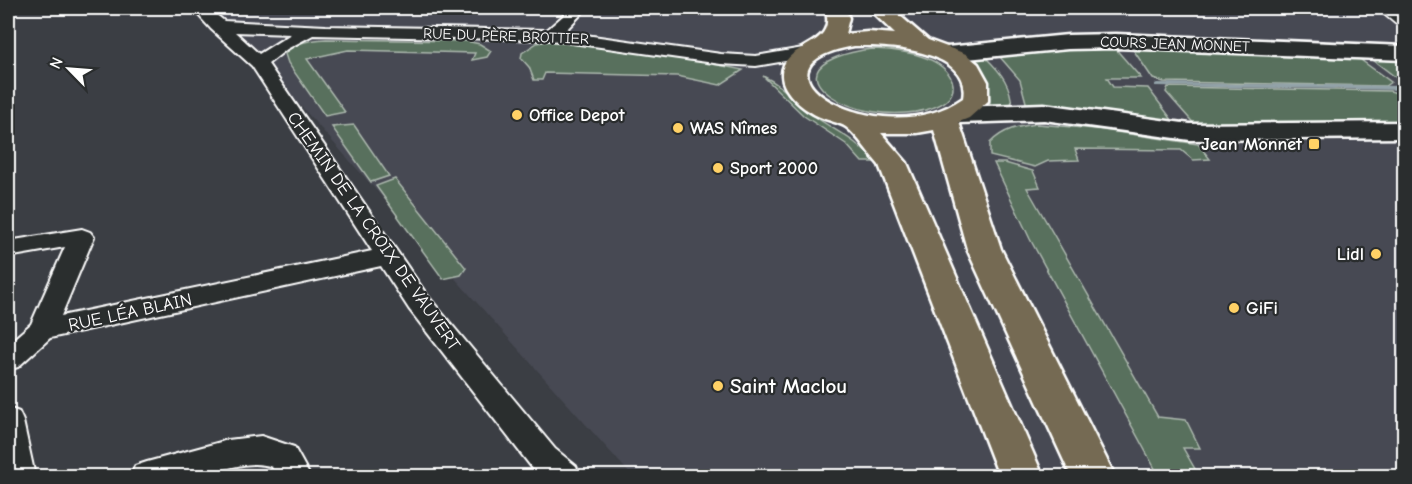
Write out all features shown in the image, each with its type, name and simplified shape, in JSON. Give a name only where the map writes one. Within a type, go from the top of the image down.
[{"type":"main road","points":[[835,8],[838,12],[836,30],[817,48],[799,60],[795,70],[795,79],[799,89],[811,101],[830,112],[854,120],[886,125],[917,125],[952,117],[1044,112],[1190,132],[1404,130]]},
{"type":"main road","points":[[879,8],[919,44]]},
{"type":"main road","points":[[1389,8],[1404,18]]},
{"type":"main road","points":[[817,48],[870,38],[919,44],[946,54],[967,68],[977,84],[975,101],[952,117]]},
{"type":"main road","name":"COURS JEAN MONNET","points":[[946,54],[1068,42],[1116,41],[1404,53]]},
{"type":"main road","points":[[952,117],[984,249],[1093,477]]},
{"type":"main road","points":[[854,120],[893,163],[992,401],[1021,477]]},
{"type":"street","name":"CHEMIN DE LA CROIX DE VAUVERT","points":[[200,8],[259,63],[445,338],[552,471]]},
{"type":"street","points":[[551,35],[580,8]]},
{"type":"street","name":"RUE DU PÈRE BROTTIER","points":[[225,33],[266,27],[326,31],[551,35],[722,59],[756,61],[817,48]]},
{"type":"street","name":"RUE DU PÈRE BROTTIER","points":[[225,33],[306,34],[326,31]]},
{"type":"street","name":"RUE DU PÈRE BROTTIER","points":[[259,63],[280,46],[306,34]]},
{"type":"street","name":"RUE DU PÈRE BROTTIER","points":[[756,61],[799,89]]},
{"type":"street","name":"RUE LÉA BLAIN","points":[[8,249],[81,237],[42,330]]},
{"type":"street","name":"RUE LÉA BLAIN","points":[[42,330],[388,256]]},
{"type":"street","points":[[8,359],[42,330]]},
{"type":"street","points":[[8,421],[19,477]]},
{"type":"street","points":[[147,477],[228,454],[261,448],[283,457],[294,477]]},
{"type":"shaded area","points":[[213,8],[1404,8],[1404,476],[632,476]]},
{"type":"green space","points":[[326,39],[466,41],[480,44],[491,51],[487,57],[472,60],[475,53],[348,50],[307,59],[345,112],[325,116],[288,63],[285,54],[298,44]]},
{"type":"green space","points":[[550,41],[694,60],[743,70],[720,85],[677,76],[545,73],[542,80],[534,80],[529,67],[521,58],[522,53],[537,43]]},
{"type":"green space","points":[[1114,47],[1141,78],[1107,78],[1113,87],[1148,88],[1176,125],[1027,106],[1020,80],[1000,57],[1075,48]]},
{"type":"green space","points":[[1132,48],[1354,55],[1391,82],[1385,86],[1164,82],[1153,79]]},
{"type":"green space","points":[[874,49],[906,52],[939,64],[952,80],[953,89],[950,96],[934,108],[916,112],[883,113],[850,106],[831,96],[820,85],[816,76],[820,68],[828,61],[852,52]]},
{"type":"green space","points":[[1369,57],[1404,58],[1404,82],[1402,82]]},
{"type":"green space","points":[[966,58],[986,58],[992,64],[1008,86],[1012,107],[990,105],[987,84]]},
{"type":"green space","points":[[763,76],[778,85],[811,114],[852,141],[875,162],[862,162],[846,144],[804,116]]},
{"type":"green space","points":[[1168,87],[1390,91],[1404,95],[1404,125],[1196,126],[1166,92]]},
{"type":"green space","points":[[1037,124],[1096,129],[1198,144],[1210,159],[1193,160],[1181,150],[1075,149],[1079,160],[1048,161],[1035,167],[990,156],[990,143],[1000,134],[1018,127]]},
{"type":"green space","points":[[354,125],[389,176],[371,182],[332,127]]},
{"type":"green space","points":[[994,163],[1005,163],[1033,171],[1040,187],[1027,188],[1158,417],[1186,420],[1200,448],[1183,448],[1199,476],[1159,476],[1030,239]]},
{"type":"green space","points":[[395,179],[466,268],[461,275],[443,279],[376,186]]},
{"type":"waterway","points":[[1157,85],[1404,88]]},
{"type":"place","name":"Office Depot","points":[[517,115]]},
{"type":"place","name":"WAS Nîmes","points":[[678,128]]},
{"type":"place","name":"Jean Monnet","points":[[1314,144]]},
{"type":"place","name":"Sport 2000","points":[[718,168]]},
{"type":"place","name":"Lidl","points":[[1376,254]]},
{"type":"place","name":"GiFi","points":[[1234,308]]},
{"type":"place","name":"Saint Maclou","points":[[718,386]]}]
